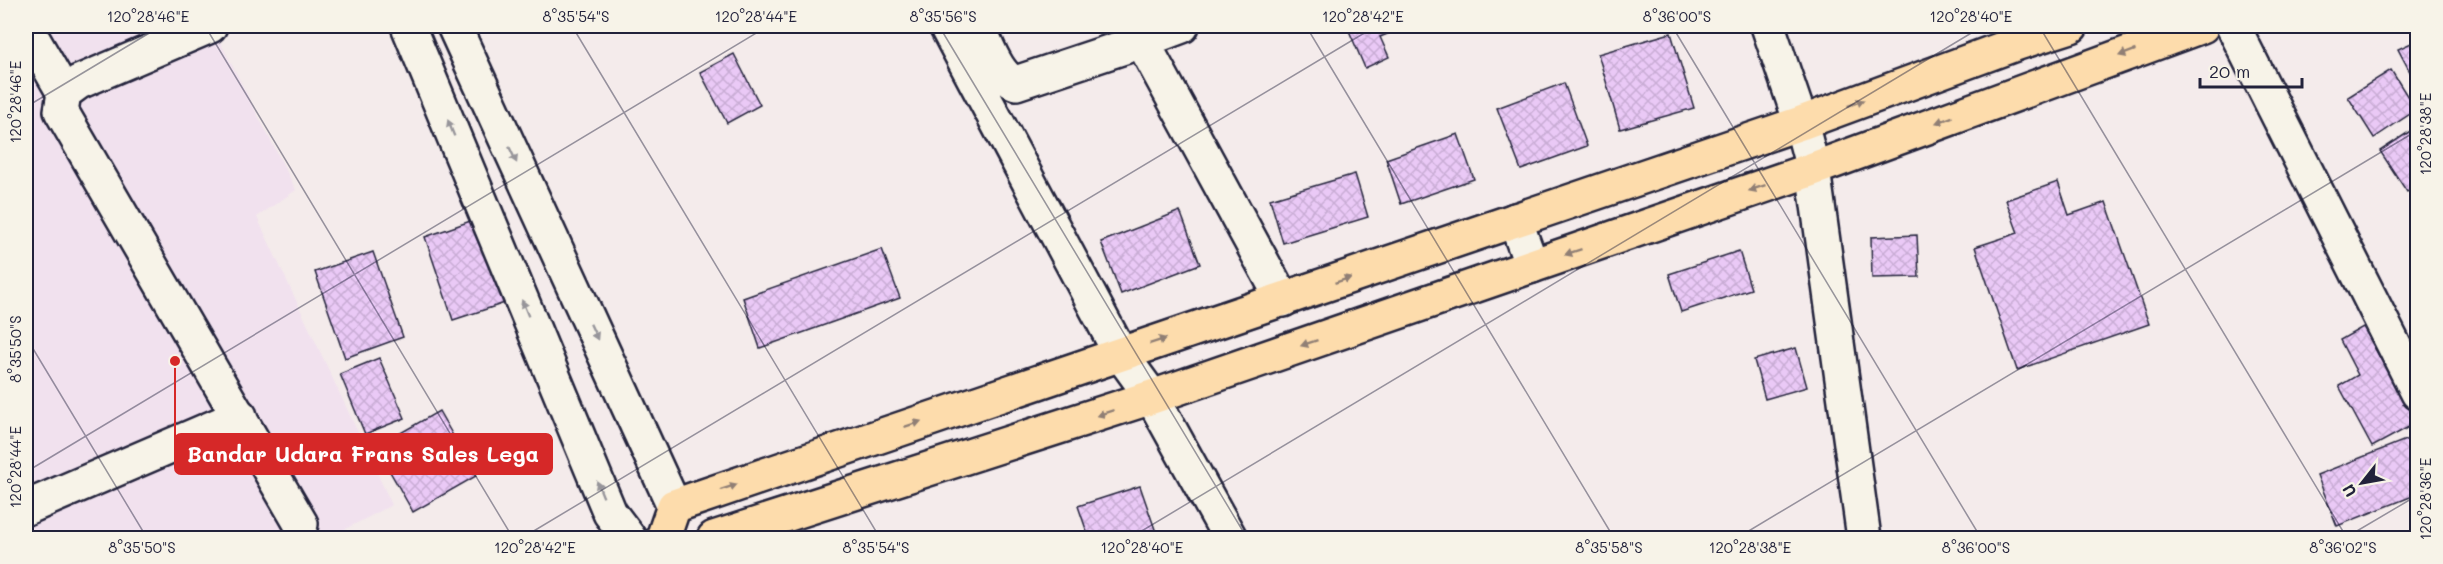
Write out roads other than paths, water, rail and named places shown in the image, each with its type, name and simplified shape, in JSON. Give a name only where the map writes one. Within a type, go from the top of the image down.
[{"type":"highway","points":[[663,538],[674,506],[1802,123],[2016,34],[2071,26]]},
{"type":"highway","points":[[714,538],[1152,397],[1813,169],[2202,26]]},
{"type":"street","points":[[64,93],[79,82],[210,26]]},
{"type":"street","points":[[408,26],[609,513],[629,538]]},
{"type":"street","points":[[454,26],[674,506]]},
{"type":"street","points":[[946,26],[1120,353],[1152,397],[1230,538]]},
{"type":"street","points":[[978,26],[1002,73],[1007,80],[1016,83],[1182,26]]},
{"type":"street","points":[[1768,26],[1802,123],[1813,169],[1864,538]]},
{"type":"street","points":[[2233,26],[2418,393]]},
{"type":"street","points":[[26,27],[64,93],[61,111],[301,524]]},
{"type":"street","points":[[1142,41],[1283,300]]},
{"type":"street","points":[[1515,220],[1532,266]]},
{"type":"street","points":[[26,508],[240,416]]},
{"type":"place","name":"Bandar Udara Frans Sales Lega","points":[[175,361]]}]
